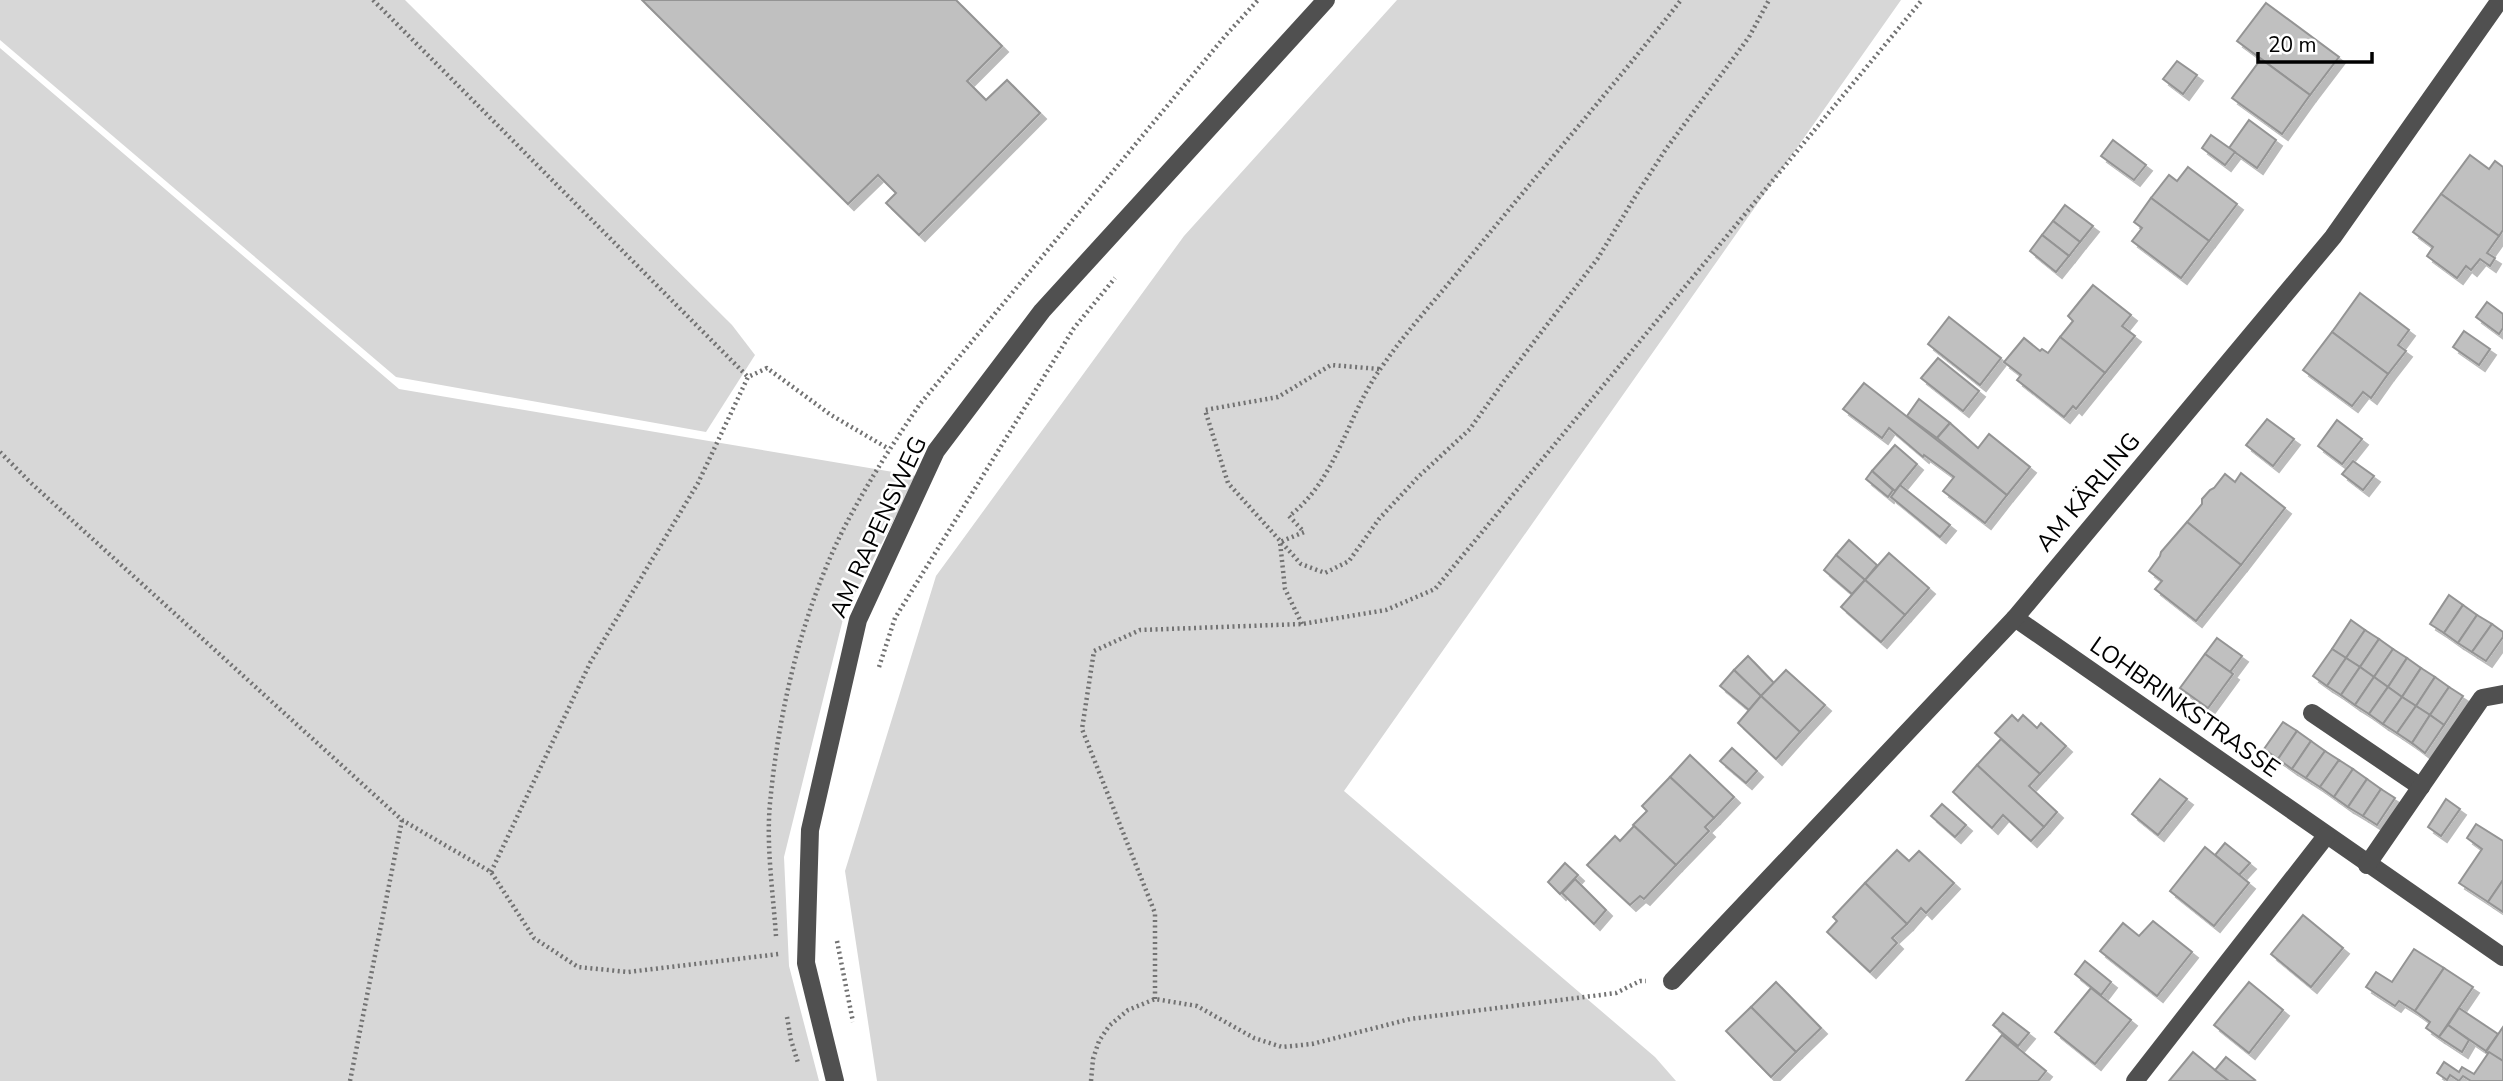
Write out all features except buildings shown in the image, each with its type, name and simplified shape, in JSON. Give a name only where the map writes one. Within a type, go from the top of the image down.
[{"type":"street","name":"AM RAPENSWEG","points":[[835,1081],[806,963],[810,830],[858,620],[936,451],[1042,310],[1326,0]]},
{"type":"street","name":"AM KÄRLING","points":[[1672,981],[2015,618],[2333,237],[2500,0]]},
{"type":"street","name":"LOHBRINKSTRASSE","points":[[2015,618],[2503,957]]},
{"type":"street","points":[[2367,865],[2482,698],[2503,694]]},
{"type":"street","points":[[2312,713],[2421,786]]},
{"type":"street","points":[[2135,1081],[2326,836]]},
{"type":"path","points":[[373,0],[748,377]]},
{"type":"path","points":[[491,872],[590,663],[698,483],[748,377],[767,368],[831,415],[889,449],[920,404],[1258,0]]},
{"type":"path","points":[[1280,542],[1304,532],[1289,516],[1303,505],[1326,474],[1379,369],[1681,0]]},
{"type":"path","points":[[1379,369],[1331,365],[1278,397],[1205,410],[1228,483],[1301,564],[1325,573],[1349,561],[1379,519],[1418,477],[1470,429],[1598,258],[1659,160],[1749,37],[1769,0]]},
{"type":"path","points":[[1154,999],[1155,913],[1082,729],[1094,651],[1140,629],[1302,624],[1385,610],[1435,589],[1922,0]]},
{"type":"path","points":[[879,668],[895,618],[1074,328],[1118,274]]},
{"type":"path","points":[[0,452],[402,820],[491,872],[534,938],[578,967],[628,972],[777,953],[806,963]]},
{"type":"path","points":[[1280,542],[1284,589],[1302,624]]},
{"type":"path","points":[[350,1081],[402,820]]},
{"type":"path","points":[[836,936],[855,1032]]},
{"type":"path","points":[[1091,1081],[1093,1059],[1099,1041],[1109,1026],[1128,1010],[1154,999],[1197,1006],[1254,1038],[1282,1047],[1312,1044],[1410,1019],[1616,993],[1640,981],[1672,981]]},
{"type":"shaded area","points":[[0,0],[405,0],[732,325],[755,355],[706,432],[396,377],[0,40]]},
{"type":"shaded area","points":[[1397,0],[1901,0],[1344,791],[1655,1057],[1676,1081],[877,1081],[845,871],[936,576],[1184,236]]},
{"type":"shaded area","points":[[0,48],[399,389],[917,476],[844,615],[784,857],[789,966],[819,1081],[0,1081]]}]
